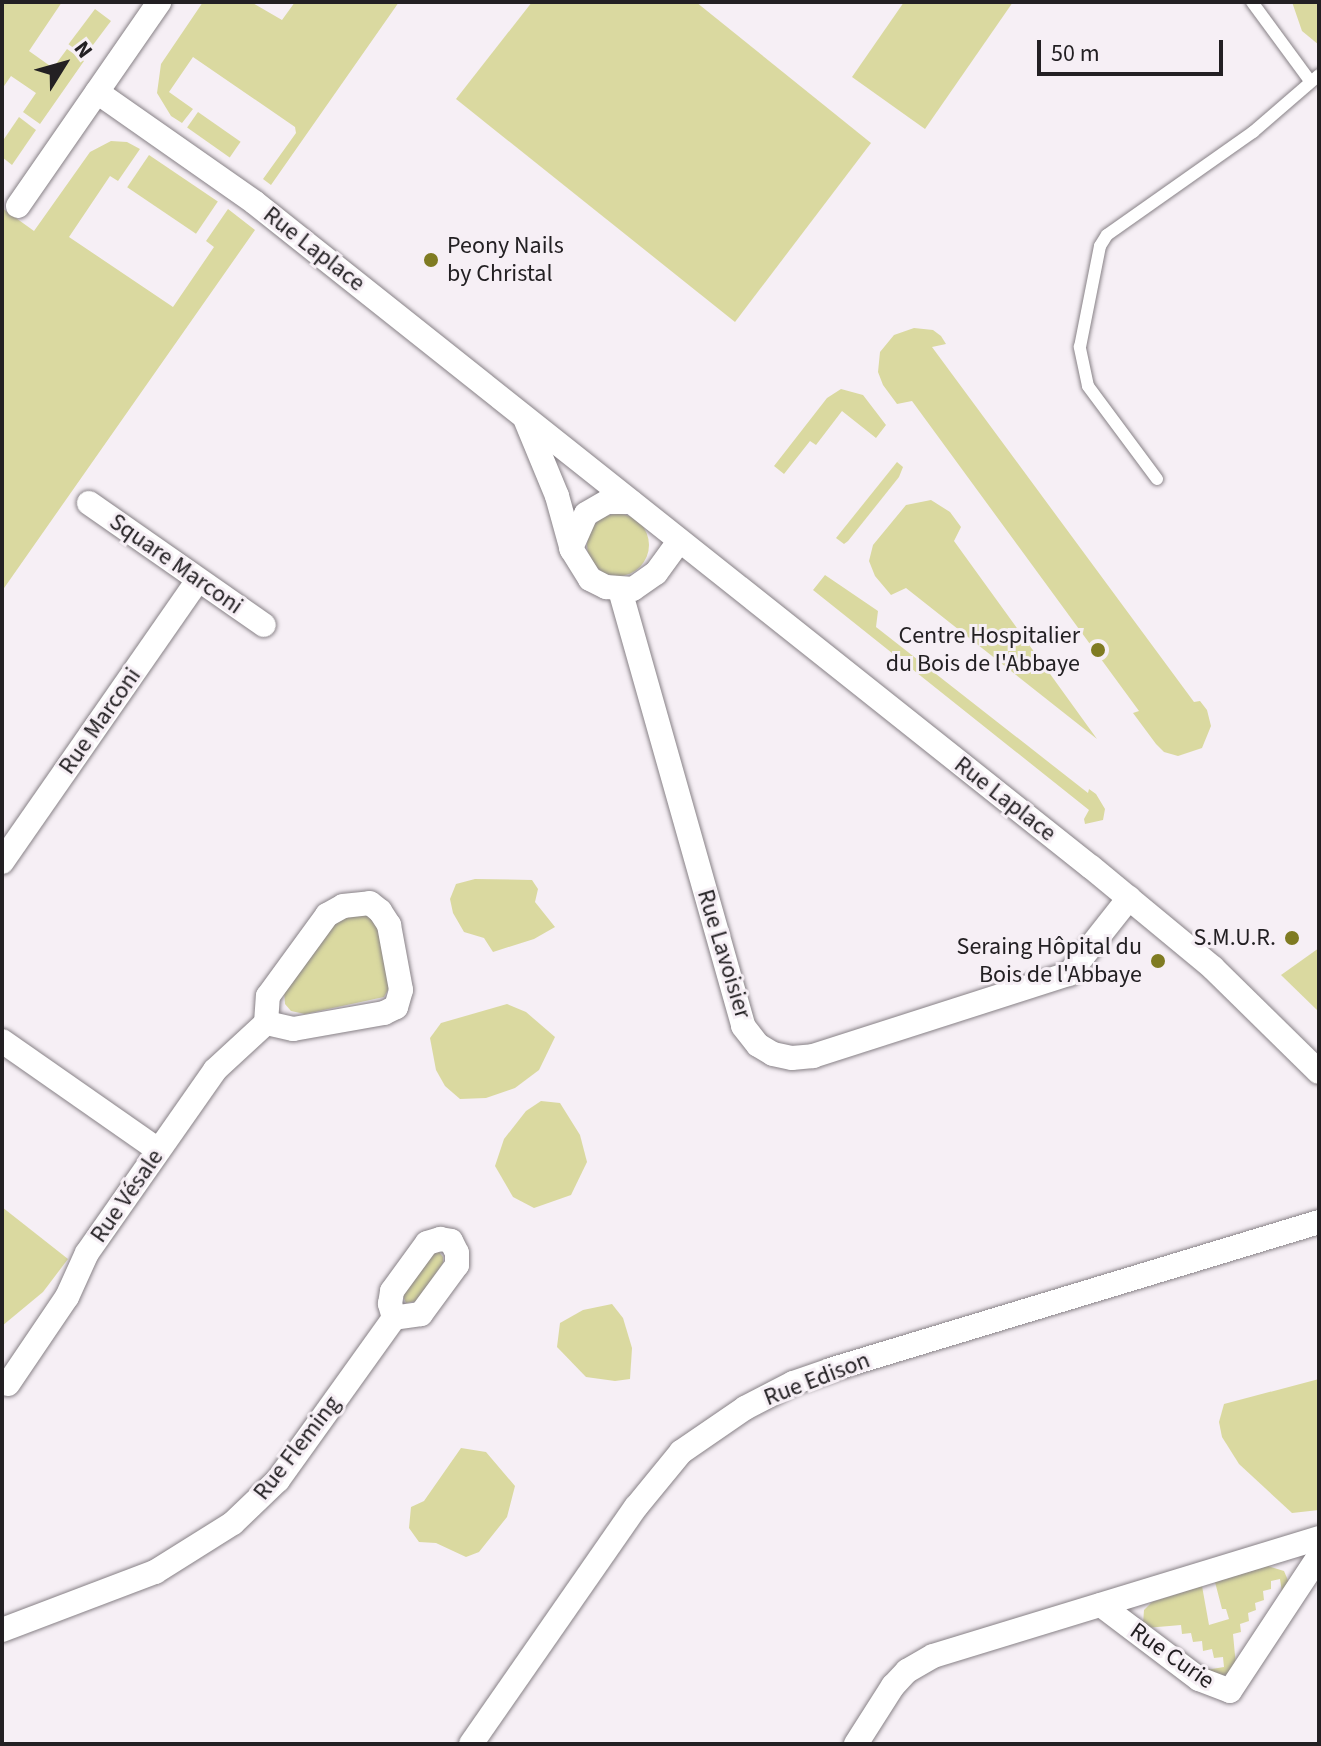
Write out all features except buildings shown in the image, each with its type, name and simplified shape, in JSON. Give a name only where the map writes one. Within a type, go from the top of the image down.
[{"type":"street","points":[[18,206],[159,2]]},
{"type":"street","name":"Rue Laplace","points":[[97,92],[254,202],[1129,898],[1213,968],[1319,1072]]},
{"type":"street","name":"Rue Laplace","points":[[524,416],[557,496],[571,548],[580,567],[590,579],[620,590]]},
{"type":"street","points":[[571,548],[586,514],[607,502],[631,502]]},
{"type":"street","name":"Square Marconi","points":[[89,503],[264,625]]},
{"type":"street","points":[[620,590],[645,583],[679,541]]},
{"type":"street","name":"Rue Marconi","points":[[2,862],[198,580]]},
{"type":"street","name":"Rue Lavoisier","points":[[620,590],[743,1026],[758,1045],[773,1054],[792,1058],[813,1056],[1069,974],[1129,898]]},
{"type":"street","points":[[370,903],[380,911],[389,925],[401,990],[396,1007],[384,1013],[293,1029],[266,1023],[268,996],[327,915],[343,906],[370,903]]},
{"type":"street","name":"Rue Vésale","points":[[8,1384],[67,1297],[87,1253],[215,1070],[266,1023]]},
{"type":"street","points":[[2,1041],[158,1150]]},
{"type":"street","name":"Rue Edison","points":[[471,1744],[636,1507],[681,1452],[745,1408],[830,1370],[1316,1220]]},
{"type":"street","name":"Rue Fleming","points":[[2,1630],[155,1572],[233,1523],[278,1480],[394,1318]]},
{"type":"street","name":"Rue Curie","points":[[856,1744],[893,1686],[918,1664],[933,1656],[1319,1538]]},
{"type":"street","name":"Rue Curie","points":[[1101,1605],[1199,1679],[1230,1691],[1319,1556]]},
{"type":"lane","points":[[1157,479],[1088,386],[1085,375],[1080,347],[1100,246],[1107,235],[1253,132],[1315,78],[1252,2]]},
{"type":"shaded area","points":[[2,2],[62,2],[29,51],[53,68],[67,49],[84,61],[40,124],[23,112],[36,93],[11,76],[2,89]]},
{"type":"shaded area","points":[[203,2],[251,2],[282,20],[295,2],[399,2],[271,185],[263,179],[296,133],[295,127],[193,57],[169,92],[193,109],[182,123],[171,116],[157,93],[161,64]]},
{"type":"shaded area","points":[[532,2],[696,2],[871,143],[735,322],[456,99]]},
{"type":"shaded area","points":[[904,2],[1013,2],[925,129],[852,77]]},
{"type":"shaded area","points":[[1292,2],[1319,2],[1319,45],[1302,31]]},
{"type":"shaded area","points":[[95,9],[111,21],[84,56],[69,44]]},
{"type":"shaded area","points":[[198,112],[241,142],[230,157],[187,128]]},
{"type":"shaded area","points":[[19,117],[36,130],[12,165],[2,157],[2,142]]},
{"type":"shaded area","points":[[111,141],[127,142],[140,149],[118,181],[110,176],[69,237],[173,307],[214,247],[206,241],[228,209],[255,230],[2,591],[2,208],[34,231],[90,152]]},
{"type":"shaded area","points":[[149,155],[218,201],[196,234],[127,187]]},
{"type":"shaded area","points":[[914,328],[933,330],[941,336],[946,344],[932,347],[1194,702],[1200,701],[1207,710],[1211,726],[1202,748],[1178,756],[1164,752],[1156,744],[1133,713],[1139,711],[912,401],[897,404],[883,385],[878,372],[880,352],[894,335]]},
{"type":"shaded area","points":[[841,389],[863,395],[886,425],[876,438],[842,411],[816,445],[810,441],[784,474],[774,466],[827,398]]},
{"type":"shaded area","points":[[897,462],[903,467],[899,477],[844,544],[836,538]]},
{"type":"shaded area","points":[[931,500],[950,512],[961,527],[954,541],[1097,739],[906,588],[891,595],[875,576],[869,561],[873,545],[906,505]]},
{"type":"shaded area","points":[[618,514],[630,516],[640,523],[647,533],[647,557],[640,567],[630,574],[618,576],[606,574],[596,567],[589,557],[587,545],[589,533],[596,523],[606,516]]},
{"type":"shaded area","points":[[825,575],[878,611],[876,627],[1088,793],[1089,789],[1096,794],[1105,809],[1103,820],[1085,824],[1089,810],[813,590]]},
{"type":"shaded area","points":[[475,879],[532,880],[538,889],[535,902],[555,927],[534,939],[493,952],[484,938],[464,932],[453,913],[450,899],[456,884]]},
{"type":"shaded area","points":[[367,915],[378,927],[389,988],[384,997],[305,1014],[291,1011],[285,1004],[284,991],[336,922],[345,917]]},
{"type":"shaded area","points":[[1319,948],[1319,1011],[1318,1011],[1281,975]]},
{"type":"shaded area","points":[[507,1004],[526,1012],[555,1037],[539,1070],[515,1088],[486,1098],[460,1099],[445,1086],[436,1070],[430,1038],[441,1023]]},
{"type":"shaded area","points":[[541,1101],[560,1103],[580,1135],[587,1162],[571,1195],[534,1208],[513,1197],[495,1166],[504,1139],[526,1111]]},
{"type":"shaded area","points":[[2,1207],[68,1259],[43,1292],[2,1326]]},
{"type":"shaded area","points":[[439,1252],[443,1263],[416,1301],[406,1303],[403,1296],[431,1254]]},
{"type":"shaded area","points":[[612,1304],[623,1318],[632,1348],[630,1379],[615,1381],[586,1377],[557,1347],[560,1323],[583,1310]]},
{"type":"shaded area","points":[[1319,1379],[1319,1510],[1292,1513],[1239,1464],[1222,1437],[1219,1422],[1224,1404]]},
{"type":"shaded area","points":[[461,1448],[486,1452],[515,1486],[507,1517],[479,1552],[466,1557],[436,1543],[419,1542],[409,1528],[411,1507],[424,1501]]},
{"type":"shaded area","points":[[1268,1566],[1284,1571],[1290,1585],[1283,1599],[1280,1579],[1271,1581],[1271,1589],[1263,1591],[1264,1600],[1255,1603],[1256,1610],[1248,1613],[1249,1621],[1240,1624],[1241,1632],[1233,1634],[1236,1666],[1228,1674],[1220,1676],[1206,1670],[1224,1667],[1223,1657],[1214,1658],[1212,1649],[1203,1651],[1202,1641],[1193,1642],[1191,1633],[1182,1634],[1181,1625],[1146,1628],[1143,1624],[1144,1610],[1152,1602],[1202,1586],[1209,1625],[1229,1619],[1226,1609],[1222,1609],[1215,1582]]},
{"type":"place","name":"Peony Nails by Christal","points":[[431,260]]},
{"type":"place","name":"Centre Hospitalier du Bois de l'Abbaye","points":[[1098,650]]},
{"type":"place","name":"S.M.U.R.","points":[[1292,938]]},
{"type":"place","name":"Seraing Hôpital du Bois de l'Abbaye","points":[[1158,961]]}]
